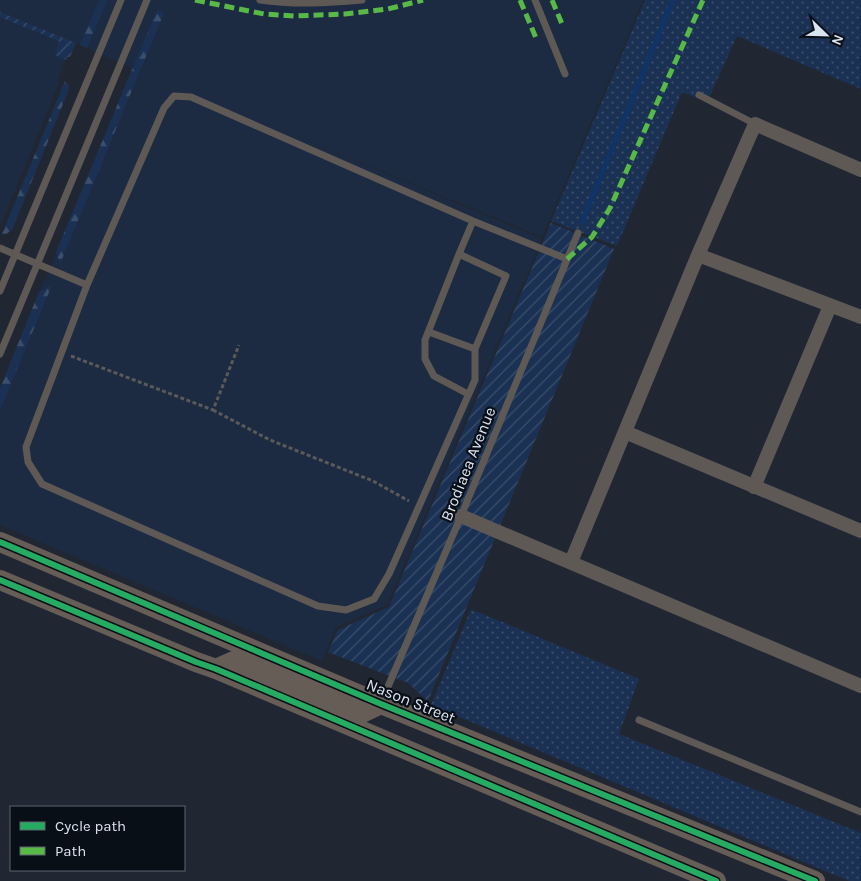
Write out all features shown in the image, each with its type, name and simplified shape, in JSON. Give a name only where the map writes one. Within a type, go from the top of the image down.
[{"type":"main road","name":"Nason Street","points":[[0,542],[380,704],[815,881]]},
{"type":"main road","points":[[0,580],[216,669],[716,881]]},
{"type":"main road","points":[[216,669],[234,661],[360,714],[380,704]]},
{"type":"street","points":[[571,562],[698,255],[755,124],[861,170]]},
{"type":"street","points":[[698,255],[861,318]]},
{"type":"street","points":[[754,487],[830,306]]},
{"type":"street","points":[[625,432],[861,531]]},
{"type":"street","points":[[462,516],[861,686]]},
{"type":"lane","points":[[0,291],[122,0]]},
{"type":"lane","points":[[0,354],[147,0]]},
{"type":"lane","points":[[260,0],[284,3],[326,4],[362,0]]},
{"type":"lane","points":[[535,0],[565,74]]},
{"type":"lane","points":[[699,95],[755,124]]},
{"type":"lane","points":[[459,254],[506,276],[474,349],[475,380],[389,574],[374,599],[346,610],[318,606],[42,484],[28,462],[26,447],[88,284],[164,108],[174,96],[191,98],[473,221],[567,259]]},
{"type":"lane","points":[[468,394],[434,376],[424,359],[425,340],[473,221]]},
{"type":"lane","name":"Brodiaea Avenue","points":[[380,704],[462,516],[578,233]]},
{"type":"lane","points":[[0,248],[88,284]]},
{"type":"lane","points":[[428,332],[474,349]]},
{"type":"lane","points":[[639,720],[861,812]]},
{"type":"path","points":[[213,410],[239,345]]},
{"type":"path","points":[[62,352],[213,410],[270,440],[372,481],[419,506]]},
{"type":"shaded area","points":[[0,0],[643,0],[542,237],[255,119],[542,239],[387,605],[336,627],[322,661],[0,525],[0,388],[132,68],[76,43],[70,57],[67,57],[65,61],[58,80],[59,83],[0,227]]},
{"type":"green space","points":[[99,0],[107,0],[87,48],[80,45]]},
{"type":"green space","points":[[645,0],[861,0],[861,89],[737,36],[707,102],[682,92],[617,246],[551,221]]},
{"type":"green space","points":[[157,10],[164,13],[60,264],[56,252]]},
{"type":"green space","points":[[0,12],[76,43],[70,57],[67,57],[66,60],[55,55],[59,41],[0,17]]},
{"type":"green space","points":[[65,81],[69,85],[69,89],[12,230],[2,234]]},
{"type":"green space","points":[[551,223],[614,249],[428,701],[408,683],[328,652],[338,630],[389,607]]},
{"type":"green space","points":[[52,285],[0,410],[0,388],[39,292]]},
{"type":"green space","points":[[471,609],[639,679],[619,734],[861,833],[861,881],[849,881],[431,705]]},
{"type":"waterway","points":[[582,222],[673,0]]},
{"type":"marked path","points":[[195,0],[264,14],[294,16],[345,14],[388,9],[423,0]]},
{"type":"marked path","points":[[520,0],[536,38]]},
{"type":"marked path","points":[[552,0],[562,24]]},
{"type":"marked path","points":[[567,259],[592,237],[610,208],[703,0]]},
{"type":"cycle path","points":[[0,542],[381,704],[815,881]]},
{"type":"cycle path","points":[[0,580],[216,669],[716,881]]}]
